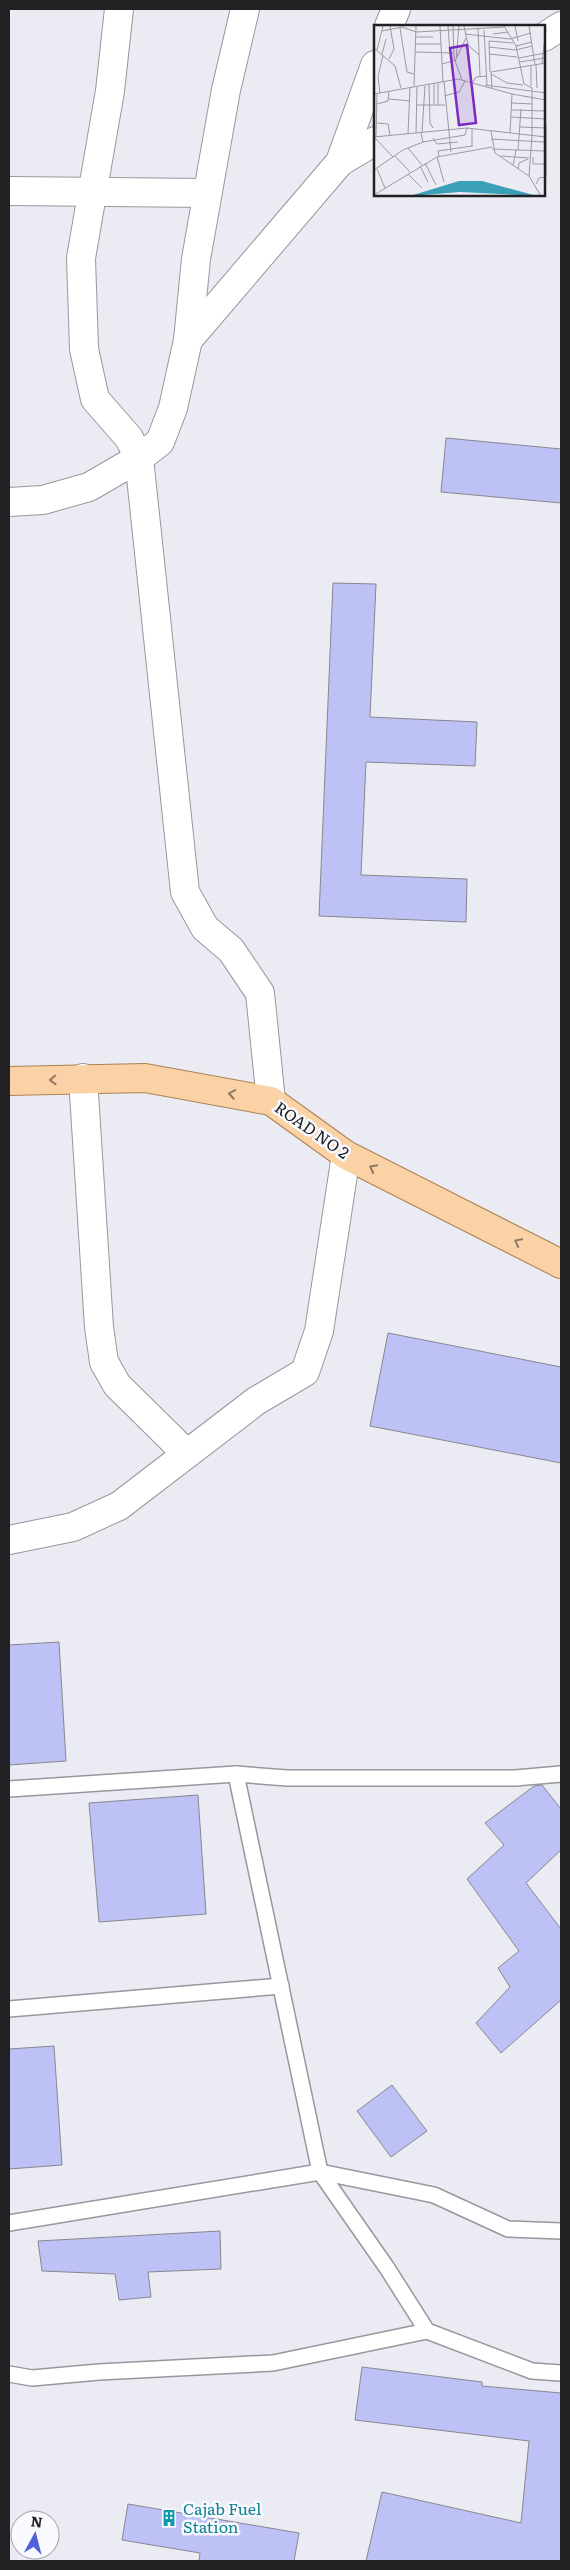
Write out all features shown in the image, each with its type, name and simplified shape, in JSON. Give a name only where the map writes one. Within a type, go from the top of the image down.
[{"type":"main road","name":"ROAD NO 2","points":[[9,1082],[83,1078],[144,1078],[271,1101],[346,1155],[561,1264]]},
{"type":"street","points":[[119,9],[110,92],[81,258],[84,349],[95,399],[129,438],[139,458],[185,892],[206,928],[231,950],[260,993],[271,1101]]},
{"type":"street","points":[[9,502],[43,500],[89,487],[154,448],[163,435],[173,408],[188,340],[196,259],[207,193],[226,90],[245,9]]},
{"type":"street","points":[[389,25],[396,9]]},
{"type":"street","points":[[545,36],[561,26]]},
{"type":"street","points":[[340,162],[374,68]]},
{"type":"street","points":[[188,340],[340,162],[374,142]]},
{"type":"street","points":[[9,191],[207,193]]},
{"type":"street","points":[[83,1078],[99,1327],[104,1362],[117,1385],[187,1454]]},
{"type":"street","points":[[9,1540],[73,1527],[119,1506],[256,1401],[305,1372],[319,1331],[346,1155]]},
{"type":"lane","points":[[9,1789],[236,1774],[287,1778],[515,1778],[561,1774]]},
{"type":"lane","points":[[236,1774],[320,2172],[387,2268],[427,2331]]},
{"type":"lane","points":[[9,2010],[281,1986]]},
{"type":"lane","points":[[9,2223],[320,2172],[434,2195],[508,2229],[561,2231]]},
{"type":"lane","points":[[9,2374],[32,2378],[99,2372],[273,2363],[427,2331],[532,2371],[561,2373]]},
{"type":"building","points":[[446,438],[561,449],[561,503],[441,492]]},
{"type":"building","points":[[333,583],[376,584],[370,717],[477,722],[475,766],[366,762],[361,875],[467,879],[466,922],[319,916]]},
{"type":"building","points":[[388,1333],[561,1367],[561,1463],[370,1426]]},
{"type":"building","points":[[59,1642],[66,1761],[9,1765],[9,1645]]},
{"type":"building","points":[[542,1785],[561,1809],[561,1850],[526,1883],[561,1929],[561,2000],[501,2053],[476,2023],[510,1987],[498,1968],[519,1951],[467,1879],[504,1845],[485,1823],[534,1786]]},
{"type":"building","points":[[198,1795],[206,1914],[99,1922],[89,1803]]},
{"type":"building","points":[[54,2046],[62,2165],[9,2169],[9,2049]]},
{"type":"building","points":[[392,2085],[427,2131],[391,2157],[357,2111]]},
{"type":"building","points":[[220,2231],[221,2269],[148,2272],[151,2297],[119,2300],[115,2274],[42,2271],[38,2241]]},
{"type":"building","points":[[362,2367],[482,2382],[482,2386],[561,2393],[561,2561],[366,2561],[382,2492],[521,2523],[529,2441],[355,2420]]},
{"type":"building","name":"Cajab Fuel Station","points":[[128,2504],[299,2533],[294,2561],[199,2561],[200,2553],[122,2540]]},
{"type":"place","name":"Cajab Fuel Station","points":[[169,2518]]}]
